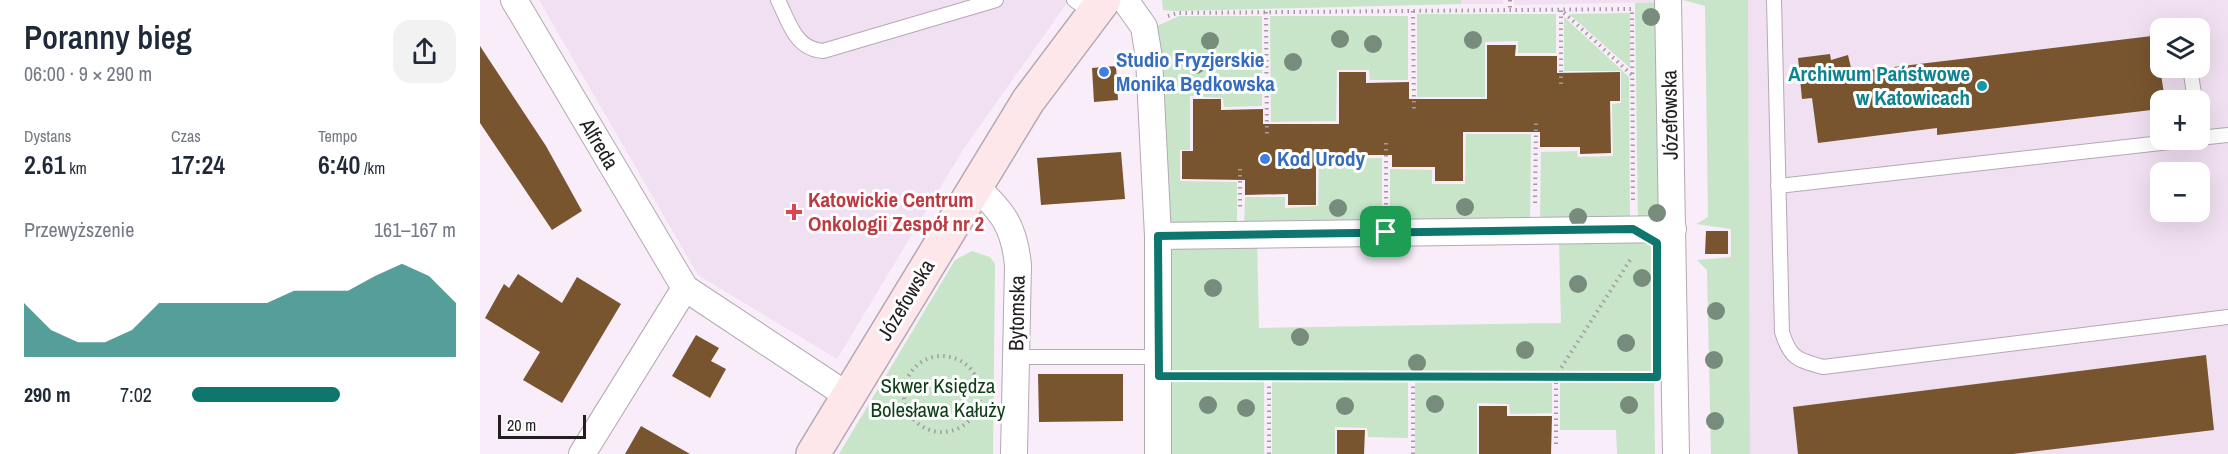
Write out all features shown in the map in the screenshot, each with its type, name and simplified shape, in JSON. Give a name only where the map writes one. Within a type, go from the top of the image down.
[{"type":"street","name":"Alfreda","points":[[514,0],[685,288],[848,396]]},
{"type":"street","points":[[1125,0],[1144,27],[1149,58],[1158,236],[1158,454]]},
{"type":"street","name":"Józefowska","points":[[1668,0],[1676,454]]},
{"type":"street","name":"Józefowska","points":[[813,454],[975,186],[1090,4]]},
{"type":"street","name":"Bytomska","points":[[975,186],[1007,219],[1015,241],[1018,265],[1014,454]]},
{"type":"street","points":[[1158,236],[1672,229]]},
{"type":"street","points":[[582,454],[685,288]]},
{"type":"lane","points":[[778,0],[800,43],[806,48],[823,51],[996,0]]},
{"type":"lane","points":[[1774,0],[1782,332],[1788,350],[1800,361],[1823,367],[2228,317]]},
{"type":"lane","points":[[2210,137],[2228,135]]},
{"type":"lane","points":[[1778,186],[2150,144]]},
{"type":"lane","points":[[1016,357],[1158,366]]},
{"type":"path","points":[[1510,0],[1510,10]]},
{"type":"path","points":[[1160,20],[1177,13],[1632,9],[1633,229],[1646,237],[1556,376],[1556,444]]},
{"type":"path","points":[[1561,10],[1633,75]]},
{"type":"path","points":[[1561,10],[1561,84]]},
{"type":"path","points":[[1413,11],[1414,111]]},
{"type":"path","points":[[1266,12],[1267,137]]},
{"type":"path","points":[[1535,230],[1536,120]]},
{"type":"path","points":[[1386,143],[1386,232]]},
{"type":"path","points":[[1240,169],[1240,235]]},
{"type":"path","points":[[944,356],[952,358],[961,361],[973,372],[979,386],[979,404],[970,420],[957,430],[939,433],[923,428],[910,416],[903,400],[905,382],[914,368],[928,358],[944,356]]},
{"type":"path","points":[[1158,366],[1269,376],[1657,377]]},
{"type":"path","points":[[1269,376],[1269,454]]},
{"type":"path","points":[[1413,376],[1413,454]]},
{"type":"shaded area","name":"Katowickie Centrum Onkologii Zespół nr 2","points":[[539,0],[1069,0],[964,148],[837,359],[698,275]]},
{"type":"shaded area","points":[[1461,0],[1503,0],[1503,4],[1461,4]]},
{"type":"shaded area","points":[[1514,0],[1662,0],[1662,2],[1514,5]]},
{"type":"shaded area","points":[[1748,0],[2228,0],[2228,454],[1750,454]]},
{"type":"green space","points":[[1162,0],[1461,0],[1461,4],[1176,11],[1163,10]]},
{"type":"green space","points":[[1683,0],[1748,0],[1750,454],[1711,454],[1707,270],[1697,260],[1731,257],[1731,229],[1696,224],[1708,217],[1705,6]]},
{"type":"green space","points":[[1662,2],[1666,225],[1638,225],[1635,3]]},
{"type":"green space","points":[[1630,13],[1630,68],[1569,14]]},
{"type":"green space","points":[[1417,14],[1556,14],[1556,53],[1518,53],[1518,41],[1485,42],[1485,97],[1417,97]]},
{"type":"green space","points":[[1179,16],[1262,16],[1262,106],[1224,107],[1223,98],[1190,96],[1190,150],[1180,150],[1180,181],[1237,182],[1237,230],[1170,231],[1155,27]]},
{"type":"green space","points":[[1270,16],[1408,16],[1408,80],[1370,80],[1369,70],[1337,70],[1336,121],[1271,122]]},
{"type":"green space","points":[[1564,17],[1629,77],[1630,225],[1540,225],[1541,152],[1577,151],[1578,157],[1613,156],[1612,104],[1621,103],[1621,71],[1564,71]]},
{"type":"green space","points":[[1466,134],[1531,134],[1530,225],[1390,228],[1390,169],[1432,170],[1432,184],[1465,184]]},
{"type":"green space","points":[[1382,158],[1382,226],[1244,230],[1245,197],[1285,197],[1285,208],[1318,206],[1319,159]]},
{"type":"green space","points":[[1632,234],[1654,245],[1653,373],[1171,372],[1169,241],[1257,241],[1259,328],[1561,323],[1559,242]]},
{"type":"green space","name":"Skwer Księdza Bolesława Kałuży","points":[[972,251],[990,257],[995,264],[993,454],[839,454],[955,260]]},
{"type":"green space","points":[[1272,380],[1408,382],[1408,438],[1368,437],[1367,428],[1335,427],[1335,454],[1272,454]]},
{"type":"green space","points":[[1560,380],[1654,380],[1655,454],[1617,454],[1616,430],[1560,430]]},
{"type":"green space","points":[[1171,381],[1264,381],[1264,454],[1170,454]]},
{"type":"green space","points":[[1415,381],[1552,381],[1552,413],[1510,414],[1509,404],[1477,403],[1477,454],[1415,454]]},
{"type":"building","name":"Archiwum Państwowe w Katowicach","points":[[2150,36],[2150,78],[2162,78],[2163,90],[2150,90],[2150,110],[1937,135],[1937,128],[1818,143],[1812,98],[1802,99],[1798,58],[1830,54],[1831,60],[1848,55],[1852,72]]},
{"type":"building","points":[[1487,45],[1516,45],[1515,56],[1557,56],[1557,73],[1620,72],[1620,101],[1610,101],[1611,153],[1580,154],[1580,147],[1540,147],[1540,132],[1463,132],[1463,181],[1435,181],[1435,167],[1392,167],[1392,155],[1316,155],[1316,205],[1288,205],[1288,194],[1245,195],[1245,180],[1182,179],[1182,151],[1193,151],[1193,99],[1221,99],[1221,110],[1263,109],[1263,124],[1339,124],[1339,72],[1366,72],[1366,83],[1409,82],[1409,99],[1487,99]]},
{"type":"building","points":[[480,46],[546,146],[582,211],[552,230],[480,123]]},
{"type":"building","points":[[1116,66],[1118,100],[1094,102],[1092,68]]},
{"type":"building","points":[[1121,152],[1125,199],[1041,205],[1037,158]]},
{"type":"building","points":[[1706,231],[1728,231],[1728,254],[1705,254]]},
{"type":"building","points":[[518,274],[562,303],[577,277],[621,304],[562,403],[523,380],[540,352],[485,318],[504,284],[509,288]]},
{"type":"building","points":[[696,335],[719,348],[711,361],[726,369],[710,398],[672,376]]},
{"type":"building","points":[[2206,355],[2214,430],[2013,454],[1798,454],[1793,407]]},
{"type":"building","points":[[1038,374],[1123,374],[1123,421],[1039,422]]},
{"type":"building","points":[[1479,406],[1507,406],[1507,416],[1552,416],[1551,454],[1479,454]]},
{"type":"building","points":[[641,426],[690,454],[625,454]]},
{"type":"building","points":[[1337,430],[1365,430],[1364,454],[1337,454]]},
{"type":"place","name":"Studio Fryzjerskie Monika Będkowska","points":[[1104,72]]},
{"type":"place","name":"Archiwum Państwowe w Katowicach","points":[[1982,86]]},
{"type":"place","name":"Kod Urody","points":[[1265,159]]},
{"type":"place","name":"Katowickie Centrum Onkologii Zespół nr 2","points":[[794,212]]},
{"type":"route","points":[[1633,229],[1657,243],[1657,377],[1159,376],[1158,236],[1386,232],[1633,229]]}]
